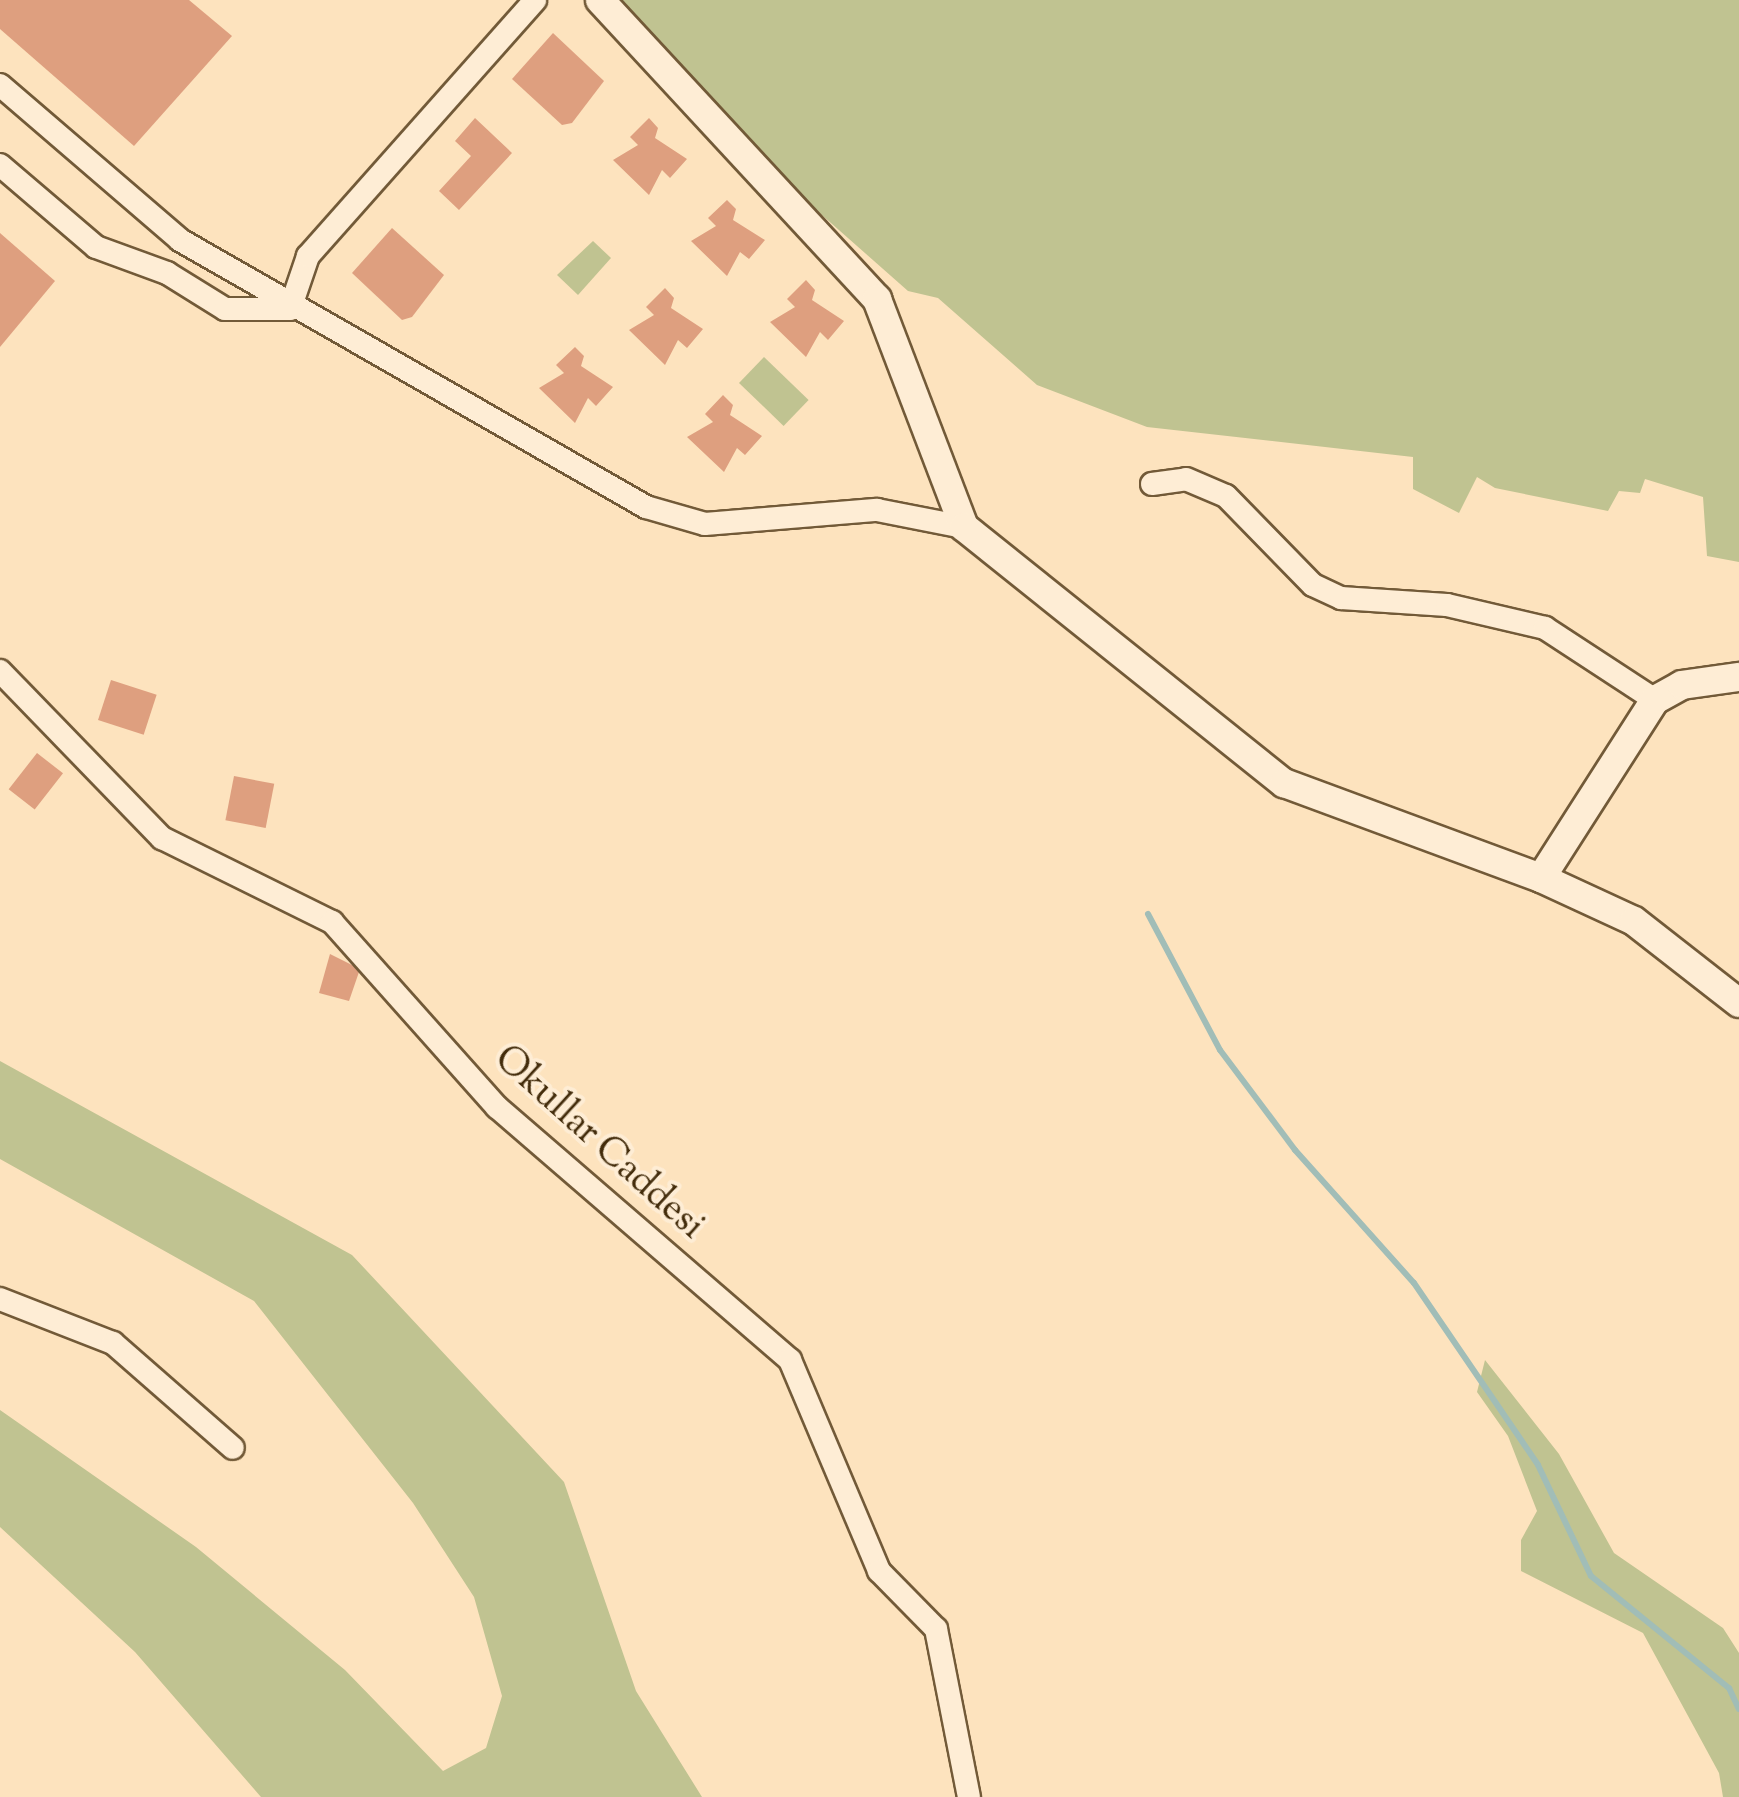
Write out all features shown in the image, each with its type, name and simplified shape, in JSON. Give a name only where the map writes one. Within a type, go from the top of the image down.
[{"type":"street","points":[[290,309],[308,256],[535,0]]},
{"type":"street","points":[[600,0],[878,299],[964,528]]},
{"type":"street","points":[[0,85],[180,240],[290,309],[646,507],[704,524],[877,510],[964,528],[1284,783],[1541,878],[1634,921],[1739,1004]]},
{"type":"street","points":[[0,165],[96,247],[168,273],[225,309],[290,309]]},
{"type":"street","points":[[1152,484],[1186,479],[1226,496],[1313,585],[1342,598],[1446,605],[1545,628],[1656,700]]},
{"type":"street","name":"Okullar Caddesi","points":[[0,671],[162,838],[332,922],[497,1107],[790,1360],[879,1571],[936,1629],[969,1797]]},
{"type":"street","points":[[1541,878],[1656,700],[1682,685],[1739,677]]},
{"type":"street","points":[[0,1299],[113,1343],[232,1448]]},
{"type":"green space","points":[[617,0],[1739,0],[1739,562],[1707,556],[1703,497],[1645,479],[1640,493],[1619,491],[1608,511],[1495,488],[1477,477],[1459,513],[1413,489],[1413,457],[1147,427],[1037,385],[938,298],[908,291],[763,163]]},
{"type":"green space","points":[[593,241],[611,258],[578,295],[557,275]]},
{"type":"green space","points":[[764,357],[809,400],[784,426],[739,383]]},
{"type":"green space","points":[[0,1061],[352,1255],[564,1482],[636,1691],[702,1797],[261,1797],[135,1652],[0,1527],[0,1410],[196,1547],[345,1670],[443,1771],[486,1748],[502,1696],[474,1597],[413,1503],[254,1301],[0,1159]]},
{"type":"green space","points":[[1485,1360],[1559,1454],[1614,1553],[1723,1628],[1739,1653],[1739,1797],[1723,1797],[1719,1773],[1643,1633],[1521,1571],[1521,1540],[1537,1511],[1508,1436],[1477,1392]]},
{"type":"building","points":[[0,0],[189,0],[232,36],[134,146],[0,29]]},
{"type":"building","points":[[553,33],[604,81],[572,123],[562,125],[512,79]]},
{"type":"building","points":[[475,118],[512,153],[459,210],[439,191],[471,156],[455,141]]},
{"type":"building","points":[[649,118],[658,128],[655,138],[687,159],[670,178],[662,170],[649,195],[613,160],[638,145],[630,137]]},
{"type":"building","points":[[727,200],[736,209],[733,220],[765,240],[749,259],[740,252],[727,276],[691,241],[716,226],[708,218]]},
{"type":"building","points":[[392,228],[444,275],[412,317],[402,320],[352,273]]},
{"type":"building","points":[[0,233],[55,281],[0,347]]},
{"type":"building","points":[[806,280],[815,290],[812,300],[844,321],[828,340],[820,332],[806,357],[770,322],[795,307],[787,299]]},
{"type":"building","points":[[665,288],[674,298],[671,308],[703,329],[687,348],[678,340],[665,365],[629,330],[654,315],[646,307]]},
{"type":"building","points":[[575,347],[584,356],[581,366],[613,387],[596,406],[588,398],[575,423],[539,388],[564,373],[556,365]]},
{"type":"building","points":[[723,395],[733,405],[730,415],[762,436],[745,455],[737,448],[724,472],[687,437],[713,422],[705,414]]},
{"type":"building","points":[[111,680],[157,695],[144,735],[98,720]]},
{"type":"building","points":[[37,753],[63,773],[35,810],[9,789]]},
{"type":"building","points":[[234,776],[274,784],[266,828],[225,820]]},
{"type":"building","points":[[330,954],[360,969],[349,1001],[319,993]]},
{"type":"waterway","points":[[1148,914],[1220,1050],[1295,1150],[1414,1283],[1538,1465],[1591,1576],[1729,1688],[1739,1709]]}]
